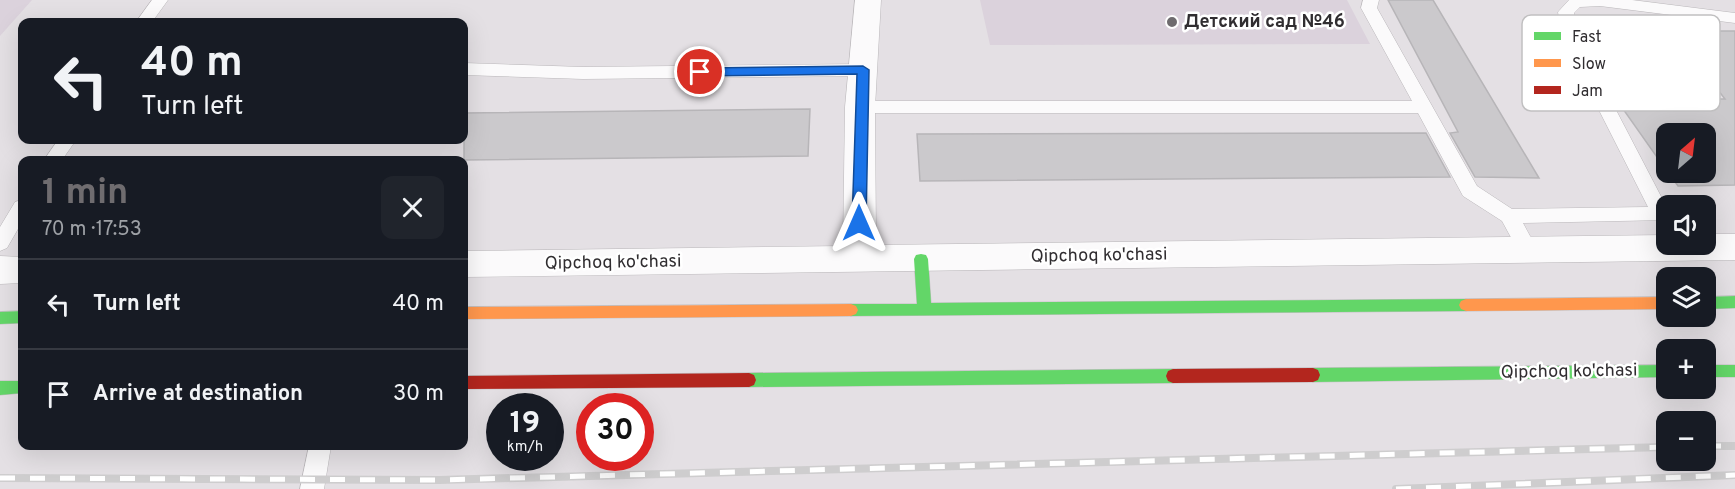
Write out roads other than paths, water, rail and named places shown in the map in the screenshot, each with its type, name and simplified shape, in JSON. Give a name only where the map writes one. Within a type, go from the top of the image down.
[{"type":"main road","points":[[921,259],[924,309]]},
{"type":"main road","points":[[1716,303],[1735,302]]},
{"type":"main road","points":[[468,314],[1656,303]]},
{"type":"main road","points":[[0,318],[18,317]]},
{"type":"main road","name":"Qipchoq ko'chasi","points":[[468,383],[1656,371]]},
{"type":"main road","points":[[1716,371],[1735,371]]},
{"type":"main road","points":[[0,388],[18,387]]},
{"type":"street","points":[[859,260],[860,107],[868,0]]},
{"type":"street","name":"Qipchoq ko'chasi","points":[[468,264],[1735,247]]},
{"type":"street","points":[[0,270],[18,270]]},
{"type":"lane","points":[[147,18],[160,0]]},
{"type":"lane","points":[[1371,0],[1369,8],[1470,191],[1509,216],[1527,249]]},
{"type":"lane","points":[[1566,15],[1566,12],[1576,3],[1600,1],[1711,15]]},
{"type":"lane","points":[[1720,16],[1735,18]]},
{"type":"lane","points":[[468,69],[584,74],[863,70]]},
{"type":"lane","points":[[860,107],[1422,107]]},
{"type":"lane","points":[[1509,216],[1661,214],[1608,111]]},
{"type":"lane","points":[[0,243],[14,210]]},
{"type":"lane","points":[[312,489],[320,450]]},
{"type":"railway","points":[[1716,446],[1735,446]]},
{"type":"railway","points":[[0,478],[439,480],[1656,447]]},
{"type":"railway","points":[[1396,489],[1735,475]]},
{"type":"place","name":"Детский сад №46","points":[[1172,22]]}]
